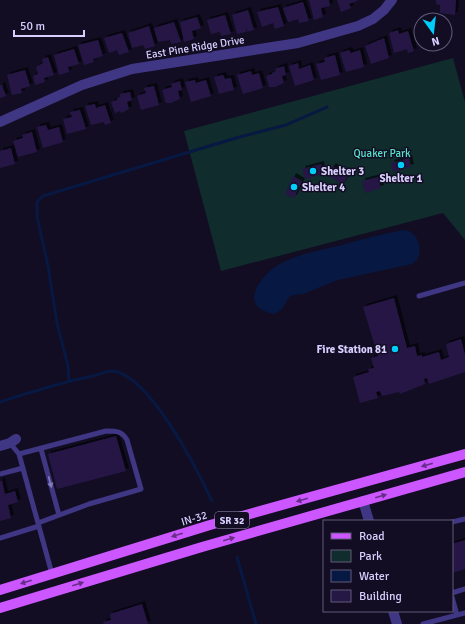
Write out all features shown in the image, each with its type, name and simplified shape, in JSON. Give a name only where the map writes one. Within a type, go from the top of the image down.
[{"type":"main road","name":"IN-32","points":[[0,590],[203,528],[465,454]]},
{"type":"main road","name":"SR 32","points":[[0,608],[202,546],[465,472]]},
{"type":"street","name":"East Pine Ridge Drive","points":[[0,122],[82,85],[132,69],[298,43],[358,26],[373,19],[384,10],[392,0]]},
{"type":"street","points":[[0,446],[13,441]]},
{"type":"street","points":[[363,501],[369,520]]},
{"type":"street","points":[[393,612],[397,624]]},
{"type":"lane","points":[[419,296],[465,283]]},
{"type":"lane","points":[[0,538],[58,516],[141,489],[127,440],[124,435],[119,432],[106,431],[19,454]]},
{"type":"lane","points":[[13,441],[19,454],[52,574]]},
{"type":"lane","points":[[41,449],[58,516]]},
{"type":"lane","points":[[0,474],[23,468]]},
{"type":"lane","points":[[453,522],[465,519]]},
{"type":"lane","points":[[453,593],[465,589]]},
{"type":"lane","points":[[453,601],[457,615]]},
{"type":"lane","points":[[423,624],[465,613]]},
{"type":"green space","name":"Quaker Park","points":[[453,58],[465,102],[465,240],[443,213],[221,271],[184,131]]},
{"type":"water","points":[[405,230],[410,231],[414,235],[419,245],[419,256],[412,264],[338,280],[303,294],[293,295],[289,297],[282,309],[275,314],[264,311],[257,306],[254,299],[255,292],[259,284],[271,270],[285,261],[309,253],[381,234]]},
{"type":"building","points":[[309,0],[329,0],[330,6],[321,8],[323,17],[314,20]]},
{"type":"building","points":[[337,0],[359,0],[349,4],[351,8],[341,12]]},
{"type":"building","points":[[436,0],[456,0],[455,15],[453,15],[453,12],[440,12],[440,5],[436,4]]},
{"type":"building","points":[[303,2],[309,21],[299,23],[298,19],[288,22],[283,8]]},
{"type":"building","points":[[278,7],[284,26],[275,29],[273,23],[262,27],[257,12]]},
{"type":"building","points":[[248,10],[254,30],[247,32],[246,27],[246,32],[237,34],[232,15]]},
{"type":"building","points":[[225,15],[231,34],[221,36],[220,32],[211,34],[207,20]]},
{"type":"building","points":[[197,17],[201,28],[192,31],[194,39],[184,42],[180,22]]},
{"type":"building","points":[[174,22],[181,42],[171,44],[170,40],[158,42],[154,28]]},
{"type":"building","points":[[149,26],[155,46],[145,49],[143,45],[132,48],[128,33]]},
{"type":"building","points":[[398,30],[399,34],[408,31],[413,51],[408,53],[407,49],[394,53],[389,33]]},
{"type":"building","points":[[122,33],[129,52],[119,55],[117,50],[109,53],[104,38]]},
{"type":"building","points":[[384,38],[389,58],[371,64],[365,46]]},
{"type":"building","points":[[98,40],[103,56],[93,59],[94,62],[84,65],[78,45]]},
{"type":"building","points":[[74,49],[79,64],[68,67],[69,72],[59,75],[54,55]]},
{"type":"building","points":[[349,50],[351,53],[360,50],[364,67],[346,72],[340,53]]},
{"type":"building","points":[[335,55],[340,75],[321,80],[316,64],[325,62],[324,58]]},
{"type":"building","points":[[48,57],[54,75],[44,78],[45,82],[35,85],[33,76],[38,74],[36,67],[43,63],[42,59]]},
{"type":"building","points":[[298,63],[299,69],[310,65],[314,80],[295,86],[289,66]]},
{"type":"building","points":[[284,66],[286,75],[282,76],[284,83],[275,87],[269,87],[266,76],[276,71],[275,69]]},
{"type":"building","points":[[25,70],[30,86],[21,89],[22,93],[12,95],[7,75]]},
{"type":"building","points":[[251,71],[252,75],[259,73],[263,88],[243,94],[237,75]]},
{"type":"building","points":[[223,75],[225,79],[231,78],[234,90],[219,94],[214,77]]},
{"type":"building","points":[[195,80],[196,83],[206,80],[211,96],[191,102],[185,82]]},
{"type":"building","points":[[180,81],[182,90],[178,91],[180,99],[171,103],[166,103],[162,90],[172,87],[171,84]]},
{"type":"building","points":[[0,85],[2,85],[6,96],[0,98]]},
{"type":"building","points":[[154,86],[159,105],[141,110],[137,96],[146,93],[144,88]]},
{"type":"building","points":[[130,92],[132,100],[127,102],[129,109],[121,113],[120,111],[115,113],[111,102],[117,100],[117,98],[120,97],[120,94]]},
{"type":"building","points":[[95,104],[96,108],[105,105],[111,123],[105,125],[104,122],[91,125],[85,106]]},
{"type":"building","points":[[80,110],[86,129],[67,134],[63,119],[72,117],[70,112]]},
{"type":"building","points":[[46,125],[48,130],[59,127],[63,142],[43,148],[37,127]]},
{"type":"building","points":[[32,132],[37,152],[18,157],[13,141],[23,138],[22,135]]},
{"type":"building","points":[[11,148],[15,164],[0,168],[0,151]]},
{"type":"building","name":"Shelter 1","points":[[409,158],[411,167],[393,172],[391,163]]},
{"type":"building","name":"Shelter 3","points":[[321,164],[323,174],[305,179],[302,169]]},
{"type":"building","points":[[333,166],[348,177],[342,185],[327,174]]},
{"type":"building","name":"Shelter 4","points":[[293,176],[302,181],[294,198],[285,194]]},
{"type":"building","points":[[378,177],[381,188],[365,193],[362,181]]},
{"type":"building","name":"Fire Station 81","points":[[394,298],[407,348],[415,346],[417,356],[422,355],[422,357],[439,352],[441,360],[449,357],[446,344],[461,339],[465,355],[465,372],[429,384],[427,378],[424,379],[425,384],[400,394],[399,392],[382,396],[380,391],[376,392],[378,398],[360,403],[353,377],[369,372],[368,369],[374,368],[371,358],[378,356],[363,307]]},
{"type":"building","points":[[116,436],[126,471],[57,489],[48,454]]},
{"type":"building","points":[[0,481],[2,481],[5,494],[15,491],[18,502],[8,505],[11,518],[0,521]]},
{"type":"building","points":[[465,540],[465,569],[453,573],[453,544]]},
{"type":"building","points":[[142,604],[148,624],[104,624],[103,622],[111,620],[110,614]]},
{"type":"waterway","points":[[69,380],[68,366],[57,323],[48,266],[37,217],[37,202],[43,196],[236,138],[286,125],[327,107]]},
{"type":"waterway","points":[[0,402],[108,371],[113,371],[127,377],[142,389],[157,406],[171,426],[184,447],[212,501]]},
{"type":"waterway","points":[[237,557],[256,624]]},
{"type":"place","name":"Shelter 1","points":[[401,165]]},
{"type":"place","name":"Shelter 3","points":[[313,171]]},
{"type":"place","name":"Shelter 4","points":[[294,187]]},
{"type":"place","name":"Fire Station 81","points":[[395,349]]}]
